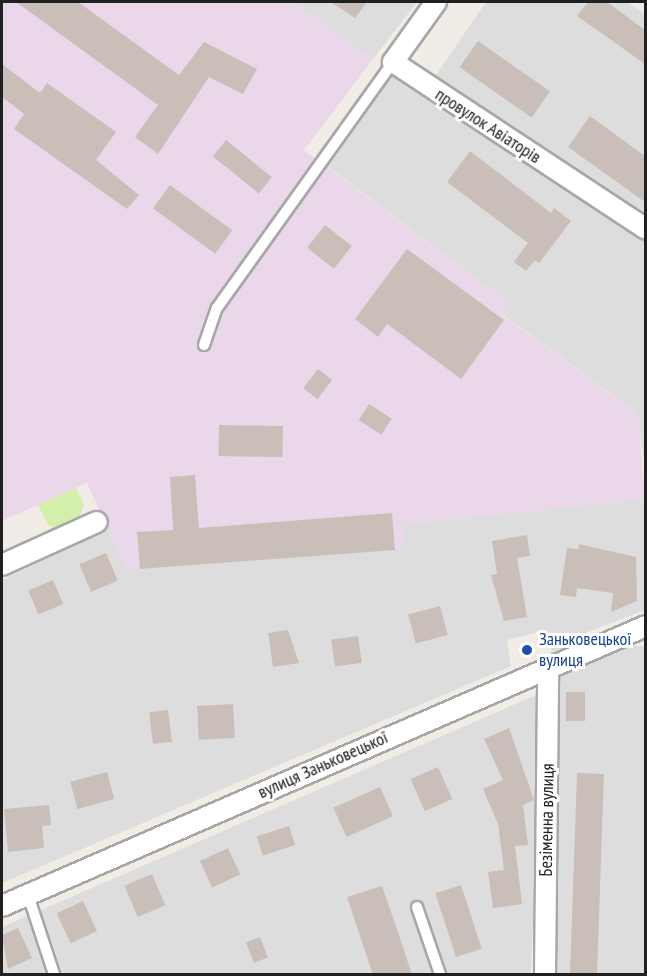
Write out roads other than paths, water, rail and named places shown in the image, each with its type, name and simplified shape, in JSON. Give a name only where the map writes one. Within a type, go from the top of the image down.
[{"type":"street","points":[[393,62],[436,2]]},
{"type":"street","name":"провулок Авіаторів","points":[[393,62],[645,229]]},
{"type":"street","points":[[2,565],[97,522]]},
{"type":"street","name":"вулиця Заньковецької","points":[[2,906],[548,666],[645,626]]},
{"type":"street","name":"Безіменна вулиця","points":[[545,975],[548,666]]},
{"type":"lane","points":[[204,345],[217,308],[393,62]]},
{"type":"lane","points":[[27,895],[54,975]]},
{"type":"lane","points":[[417,907],[440,975]]},
{"type":"place","name":"Заньковецької вулиця","points":[[527,650]]}]
